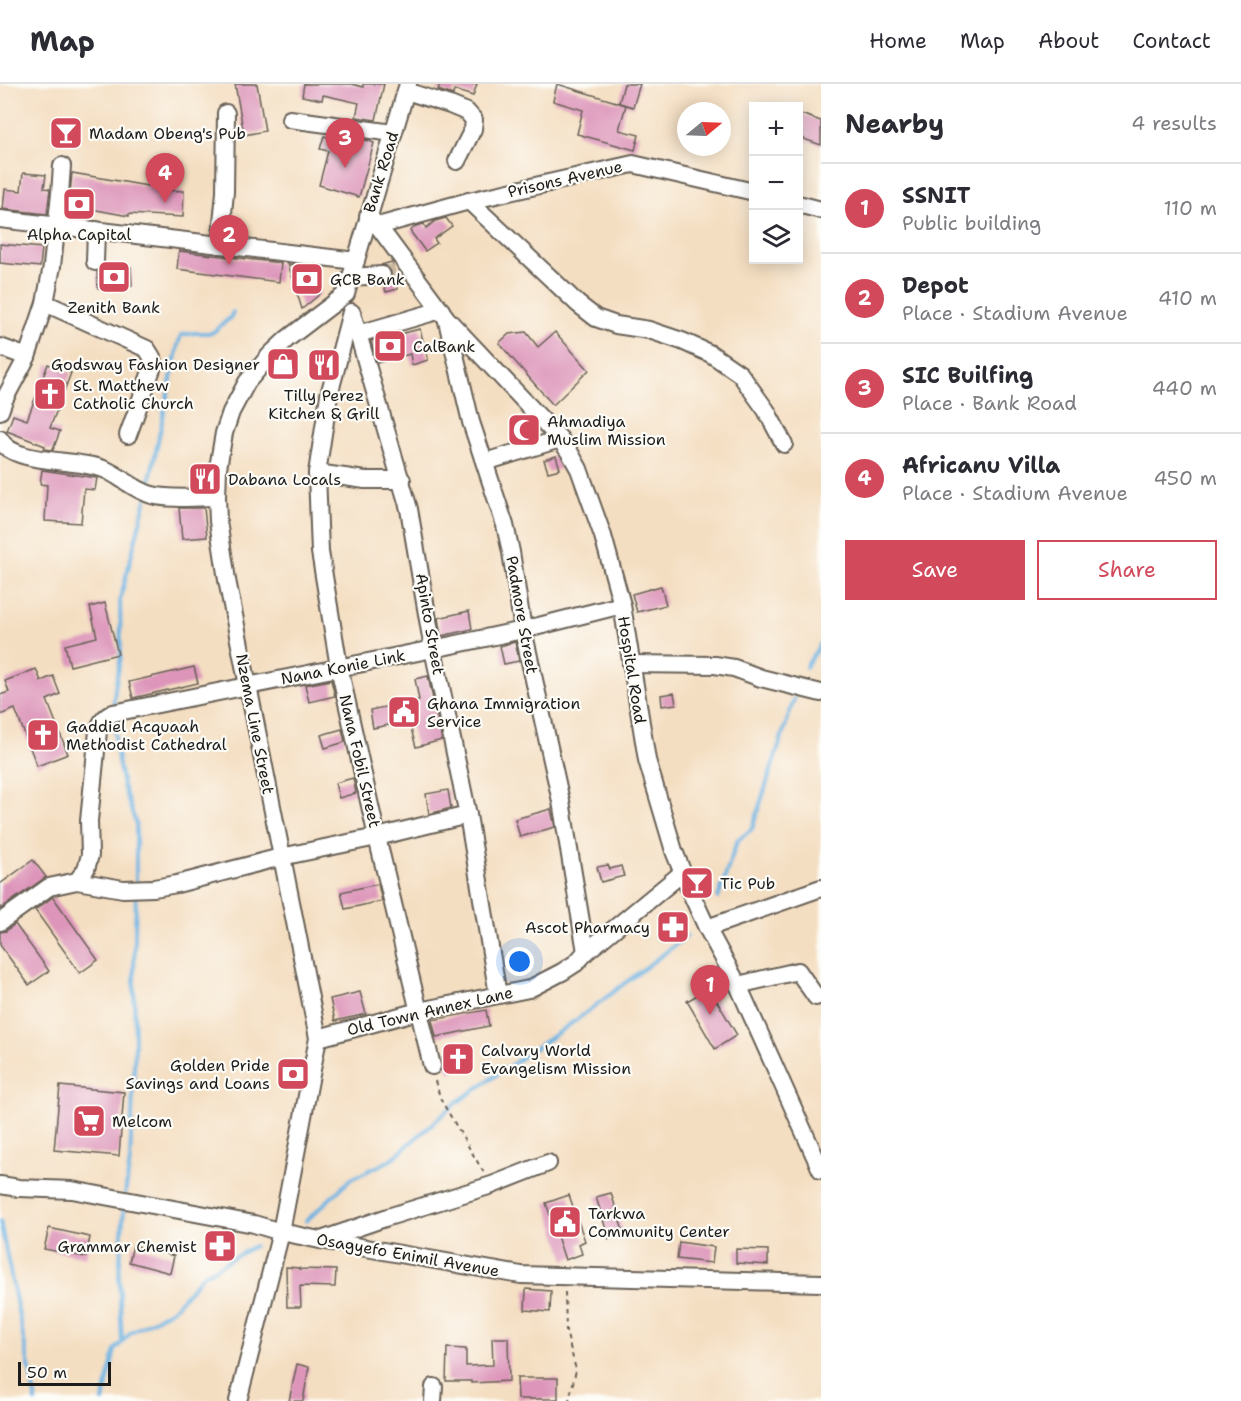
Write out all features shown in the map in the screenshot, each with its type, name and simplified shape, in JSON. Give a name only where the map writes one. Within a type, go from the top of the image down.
[{"type":"street","points":[[407,88],[430,91],[450,105],[467,112],[474,120],[473,129],[457,161]]},
{"type":"street","name":"Bank Road","points":[[353,269],[373,221],[393,133],[407,88]]},
{"type":"street","points":[[220,245],[225,192],[226,113]]},
{"type":"street","points":[[290,119],[393,133]]},
{"type":"street","name":"Prisons Avenue","points":[[373,221],[633,164],[749,191]]},
{"type":"street","points":[[0,411],[27,357],[45,303],[52,266],[62,166]]},
{"type":"street","points":[[469,201],[578,304],[596,318],[616,325],[649,330],[682,340],[711,354],[740,374],[766,410],[784,444]]},
{"type":"street","points":[[803,205],[821,210]]},
{"type":"street","points":[[0,219],[220,245],[353,269],[395,271]]},
{"type":"street","name":"Hospital Road","points":[[373,221],[395,271],[444,315],[560,439],[579,469],[603,536],[622,605],[647,760],[674,851],[707,928],[738,985],[821,1170]]},
{"type":"street","points":[[95,262],[96,230]]},
{"type":"street","points":[[346,294],[353,269]]},
{"type":"street","name":"Apinto Street","points":[[346,294],[409,509],[434,649],[468,815],[498,995]]},
{"type":"street","name":"Nzema Line Street","points":[[238,1401],[281,1232],[318,1038],[226,570],[218,521],[218,468],[224,434],[231,412],[247,382],[287,339],[346,294]]},
{"type":"street","points":[[45,303],[147,349],[152,357],[153,366],[128,435]]},
{"type":"street","name":"Nana Fobil Street","points":[[351,312],[329,395],[317,473],[320,552],[339,667],[432,1066]]},
{"type":"street","points":[[358,334],[444,315]]},
{"type":"street","name":"Padmore Street","points":[[444,315],[471,422],[505,525],[523,630],[561,801],[586,952]]},
{"type":"street","points":[[0,347],[27,357]]},
{"type":"street","points":[[0,439],[14,452],[111,472],[134,488],[151,495],[164,498],[217,497]]},
{"type":"street","points":[[485,462],[560,439]]},
{"type":"street","points":[[317,473],[365,480],[402,480]]},
{"type":"street","name":"Nana Konie Link","points":[[77,881],[87,869],[90,855],[89,821],[95,755],[98,731],[106,716],[523,630],[622,605]]},
{"type":"street","points":[[631,664],[715,665],[734,668],[761,678],[821,693]]},
{"type":"street","points":[[0,922],[49,887],[77,881],[123,889],[154,888],[281,856],[377,837],[468,815]]},
{"type":"street","name":"Old Town Annex Lane","points":[[318,1038],[419,1011],[529,989],[576,963],[586,952],[682,873]]},
{"type":"street","points":[[707,928],[821,888]]},
{"type":"street","points":[[738,985],[798,971],[816,997]]},
{"type":"street","points":[[320,1240],[492,1185],[548,1163]]},
{"type":"street","name":"Osagyefo Enimil Avenue","points":[[0,1185],[72,1190],[254,1224],[320,1240],[521,1275],[821,1283]]},
{"type":"path","points":[[432,1066],[441,1100],[492,1185]]},
{"type":"path","points":[[564,1276],[566,1331],[576,1370],[569,1401]]},
{"type":"building","points":[[235,84],[257,84],[265,131],[244,135]]},
{"type":"building","points":[[304,84],[352,84],[363,87],[363,84],[384,84],[376,120],[356,117],[359,103],[323,95],[322,100],[302,96]]},
{"type":"building","points":[[440,84],[477,84],[473,96],[454,90],[453,95],[438,90]]},
{"type":"building","points":[[557,84],[626,105],[619,130],[639,135],[635,150],[577,134],[583,110],[553,101]]},
{"type":"building","points":[[624,84],[640,84],[633,107],[619,103]]},
{"type":"building","points":[[803,115],[821,121],[821,145],[803,139]]},
{"type":"building","points":[[55,126],[79,129],[77,144],[54,141]]},
{"type":"building","points":[[332,135],[374,143],[359,197],[319,185],[328,151],[320,149],[324,136],[331,138]]},
{"type":"building","points":[[148,172],[165,173],[164,190],[184,191],[183,217],[129,214],[129,216],[69,205],[72,173],[148,186]]},
{"type":"building","points":[[23,173],[46,175],[44,188],[50,189],[47,214],[3,209],[5,189],[21,191]]},
{"type":"building","points":[[446,218],[452,226],[434,239],[437,243],[425,251],[410,231],[416,226],[424,224],[426,228],[435,221]]},
{"type":"building","points":[[0,244],[42,248],[40,267],[0,263]]},
{"type":"building","points":[[179,251],[281,263],[279,282],[177,269]]},
{"type":"building","points":[[392,262],[398,289],[386,292],[384,285],[391,280],[392,274],[387,266],[381,265]]},
{"type":"building","points":[[288,264],[313,267],[320,294],[302,309]]},
{"type":"building","points":[[131,267],[132,286],[98,288],[97,272],[102,269]]},
{"type":"building","points":[[420,329],[428,360],[412,365],[410,354],[377,363],[371,341]]},
{"type":"building","points":[[526,332],[538,347],[555,332],[589,370],[553,405],[499,343],[509,334]]},
{"type":"building","name":"St. Matthew Catholic Church","points":[[48,364],[71,373],[50,428],[60,431],[53,450],[44,449],[45,446],[7,431],[13,415],[27,420]]},
{"type":"building","points":[[556,456],[560,469],[548,472],[544,460]]},
{"type":"building","points":[[42,470],[97,478],[95,490],[84,489],[81,523],[45,521],[47,485],[40,484]]},
{"type":"building","points":[[179,508],[204,508],[207,537],[182,539]]},
{"type":"building","points":[[661,586],[666,605],[637,612],[632,594]]},
{"type":"building","points":[[105,603],[118,654],[70,666],[65,645],[97,637],[90,607]]},
{"type":"building","points":[[469,611],[472,629],[441,636],[438,618]]},
{"type":"building","points":[[515,642],[519,661],[504,664],[500,646]]},
{"type":"building","points":[[194,667],[198,683],[133,698],[129,682]]},
{"type":"building","name":"Gaddiel Acquaah Methodist Cathedral","points":[[36,669],[41,681],[53,676],[60,694],[47,700],[68,754],[37,766],[15,709],[0,715],[0,695],[9,692],[5,681]]},
{"type":"building","points":[[428,676],[442,740],[416,747],[409,721],[373,728],[370,710],[419,700],[415,679]]},
{"type":"building","points":[[331,680],[335,696],[309,702],[305,685]]},
{"type":"building","points":[[674,693],[676,704],[662,706],[661,695]]},
{"type":"building","points":[[342,729],[345,742],[325,748],[321,735]]},
{"type":"building","points":[[353,778],[356,793],[339,798],[335,783]]},
{"type":"building","points":[[448,790],[451,808],[429,814],[426,794]]},
{"type":"building","points":[[551,809],[555,827],[520,837],[515,819]]},
{"type":"building","points":[[33,860],[46,877],[0,909],[0,884]]},
{"type":"building","points":[[608,865],[610,869],[621,866],[624,876],[601,882],[597,867]]},
{"type":"building","points":[[378,884],[382,901],[345,909],[341,892]]},
{"type":"building","points":[[53,897],[98,960],[80,973],[35,910]]},
{"type":"building","points":[[15,924],[49,971],[29,985],[0,945],[0,932],[6,931]]},
{"type":"building","points":[[709,988],[737,1035],[715,1049],[687,1001]]},
{"type":"building","points":[[360,992],[366,1014],[335,1021],[330,999]]},
{"type":"building","points":[[486,1010],[489,1026],[436,1037],[432,1020]]},
{"type":"building","points":[[463,1047],[471,1061],[450,1073],[442,1058]]},
{"type":"building","name":"Melcom","points":[[60,1086],[124,1092],[119,1156],[54,1150]]},
{"type":"building","points":[[611,1193],[624,1234],[609,1239],[596,1197]]},
{"type":"building","name":"Tarkwa Community Center","points":[[569,1195],[585,1241],[579,1244],[582,1254],[565,1260],[546,1203]]},
{"type":"building","points":[[49,1228],[90,1237],[86,1257],[44,1249]]},
{"type":"building","points":[[679,1242],[714,1247],[712,1263],[677,1259]]},
{"type":"building","points":[[133,1245],[174,1256],[170,1273],[129,1262]]},
{"type":"building","points":[[736,1249],[768,1250],[768,1265],[736,1263]]},
{"type":"building","points":[[286,1267],[336,1270],[335,1287],[300,1286],[301,1307],[287,1307]]},
{"type":"building","points":[[526,1289],[551,1291],[550,1312],[525,1310]]},
{"type":"building","points":[[492,1338],[508,1338],[509,1381],[471,1383],[471,1381],[446,1381],[447,1348],[466,1349],[466,1366],[493,1365]]},
{"type":"building","points":[[297,1364],[309,1367],[303,1401],[289,1401]]},
{"type":"building","points":[[517,1378],[558,1378],[558,1399],[518,1399]]},
{"type":"waterway","points":[[148,489],[181,335],[212,333],[230,318],[233,312]]},
{"type":"waterway","points":[[113,710],[121,656],[120,600],[146,499]]},
{"type":"waterway","points":[[806,667],[821,643]]},
{"type":"waterway","points":[[718,898],[737,841],[752,829],[794,699]]},
{"type":"waterway","points":[[113,717],[123,786],[136,824],[136,884]]},
{"type":"waterway","points":[[125,1195],[130,1161],[135,1045],[136,894]]},
{"type":"waterway","points":[[306,1221],[351,1179],[391,1160],[456,1103],[579,1018],[687,936]]},
{"type":"waterway","points":[[122,1343],[119,1276],[124,1206]]},
{"type":"waterway","points":[[0,1221],[36,1401]]},
{"type":"waterway","points":[[103,1401],[115,1350],[131,1332],[172,1310],[203,1275],[254,1246]]},
{"type":"tunnel","points":[[382,275],[395,272]]},
{"type":"place","name":"Madam Obeng's Pub","points":[[66,133]]},
{"type":"place","name":"SIC Builfing","points":[[345,168]]},
{"type":"place","name":"Africanu Villa","points":[[165,203]]},
{"type":"place","name":"Alpha Capital","points":[[79,204]]},
{"type":"place","name":"Depot","points":[[229,265]]},
{"type":"place","name":"Zenith Bank","points":[[114,277]]},
{"type":"place","name":"GCB Bank","points":[[307,279]]},
{"type":"place","name":"CalBank","points":[[390,346]]},
{"type":"place","name":"Godsway Fashion Designer","points":[[283,364]]},
{"type":"place","name":"Tilly Perez Kitchen & Grill","points":[[324,365]]},
{"type":"place","name":"St. Matthew Catholic Church","points":[[50,394]]},
{"type":"place","name":"Ahmadiya Muslim Mission","points":[[524,430]]},
{"type":"place","name":"Dabana Locals","points":[[205,479]]},
{"type":"place","name":"Ghana Immigration Service","points":[[404,712]]},
{"type":"place","name":"Gaddiel Acquaah Methodist Cathedral","points":[[43,735]]},
{"type":"place","name":"Tic Pub","points":[[697,883]]},
{"type":"place","name":"Ascot Pharmacy","points":[[673,927]]},
{"type":"place","name":"SSNIT","points":[[710,1015]]},
{"type":"place","name":"Calvary World Evangelism Mission","points":[[458,1059]]},
{"type":"place","name":"Golden Pride Savings and Loans","points":[[293,1074]]},
{"type":"place","name":"Melcom","points":[[89,1121]]},
{"type":"place","name":"Tarkwa Community Center","points":[[565,1222]]},
{"type":"place","name":"Grammar Chemist","points":[[220,1246]]}]
